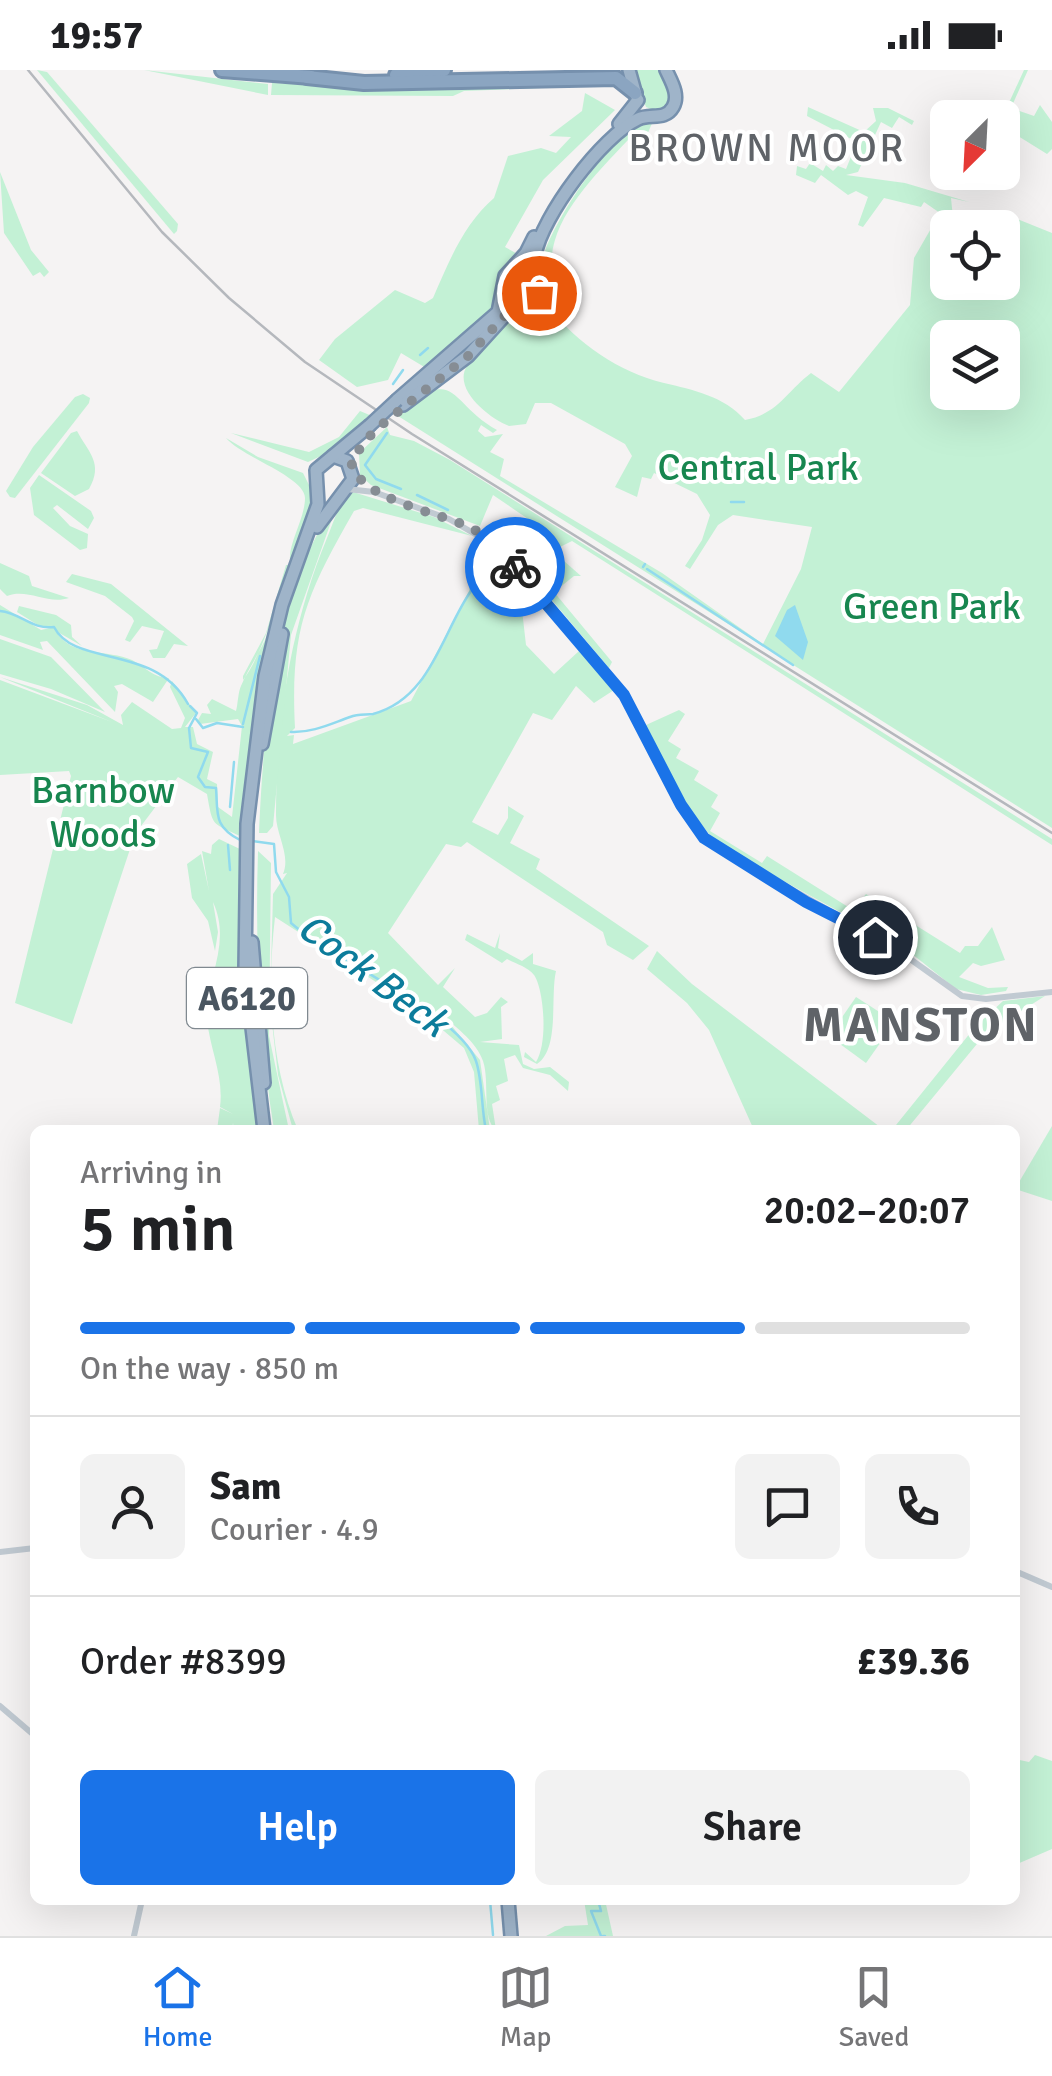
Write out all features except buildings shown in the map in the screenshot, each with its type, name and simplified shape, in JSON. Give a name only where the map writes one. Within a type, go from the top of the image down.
[{"type":"highway","points":[[222,70],[364,83],[616,78],[652,116]]},
{"type":"highway","points":[[306,77],[444,70]]},
{"type":"highway","points":[[371,428],[354,452],[345,490],[331,494],[318,486],[318,464],[371,428],[498,312],[505,276],[516,266],[559,188],[632,112],[636,97],[629,70]]},
{"type":"highway","points":[[400,402],[468,356],[521,303],[539,293],[536,251],[559,199],[633,121],[668,113],[676,100],[666,70]]},
{"type":"highway","points":[[516,266],[536,271]]},
{"type":"highway","points":[[504,291],[521,303]]},
{"type":"highway","points":[[333,456],[352,469]]},
{"type":"highway","name":"A6120","points":[[267,1125],[256,1012],[249,866],[251,824],[268,662],[289,582],[318,504],[318,486]]},
{"type":"highway","name":"A6120","points":[[251,824],[272,679],[290,602],[319,521],[345,490]]},
{"type":"highway","points":[[505,1905],[507,1936]]},
{"type":"street","points":[[352,469],[374,492]]},
{"type":"street","points":[[345,490],[374,492],[473,530],[506,556],[624,695],[687,815],[711,844],[889,944],[962,996],[992,998],[1052,992]]},
{"type":"street","points":[[0,1552],[30,1549]]},
{"type":"street","points":[[1020,1574],[1052,1588]]},
{"type":"street","points":[[0,1706],[30,1732]]},
{"type":"street","points":[[134,1936],[141,1905]]},
{"type":"green space","points":[[37,70],[47,72],[178,224],[174,234]]},
{"type":"green space","points":[[144,70],[268,84],[268,95]]},
{"type":"green space","points":[[632,70],[661,70],[671,93],[667,107],[655,111],[646,107]]},
{"type":"green space","points":[[1024,70],[1028,70],[1015,100],[1010,100]]},
{"type":"green space","points":[[601,81],[621,85],[464,91],[453,96],[271,95],[272,83],[366,86]]},
{"type":"green space","name":"Green Park","points":[[585,93],[615,110],[543,180],[505,247],[521,256],[505,271],[499,315],[506,303],[510,306],[500,317],[508,323],[524,312],[549,308],[573,333],[615,364],[647,378],[708,395],[745,420],[774,408],[811,373],[839,392],[910,305],[914,258],[930,230],[930,300],[1020,300],[1020,220],[1052,233],[1052,828],[398,416],[431,391],[442,389],[451,393],[497,430],[493,433],[481,425],[478,431],[485,437],[503,434],[490,452],[504,459],[500,476],[662,573],[763,644],[801,569],[812,527],[733,515],[718,525],[690,569],[685,566],[702,540],[710,515],[697,494],[654,473],[651,479],[642,477],[637,497],[615,487],[632,456],[625,444],[551,403],[535,403],[526,424],[509,426],[475,402],[464,375],[470,362],[500,331],[494,325],[450,366],[448,362],[491,325],[426,368],[401,353],[388,380],[357,387],[319,360],[335,339],[395,290],[425,303],[433,298],[466,231],[494,198],[508,156],[541,148],[556,153],[571,137],[549,136],[582,111]]},
{"type":"green space","points":[[1040,105],[1052,122],[1052,149],[1047,154],[1020,137],[1020,111],[1034,116]]},
{"type":"green space","name":"Green Park","points":[[808,107],[864,132],[876,121],[873,108],[888,108],[914,121],[912,125],[899,117],[892,128],[881,122],[858,172],[846,175],[905,183],[969,202],[951,198],[952,210],[884,198],[863,227],[858,225],[868,197],[856,191],[848,195],[821,175],[815,183],[796,175],[797,166],[806,169],[810,163],[823,171],[826,165],[833,171],[838,166],[846,169],[857,142],[807,116]]},
{"type":"green space","points":[[653,121],[644,142],[629,139],[596,174],[559,229],[551,267],[559,299],[573,313],[565,314],[553,295],[542,261],[557,224],[603,157],[638,126]]},
{"type":"green space","points":[[0,172],[31,250],[49,272],[44,277],[40,272],[33,276],[4,233]]},
{"type":"green space","points":[[83,394],[90,398],[89,403],[15,498],[10,497],[6,491],[33,447],[75,397]]},
{"type":"green space","points":[[360,411],[372,416],[336,449],[308,462],[231,433],[309,452],[339,437]]},
{"type":"green space","points":[[387,427],[390,435],[414,441],[450,460],[1052,839],[1052,845],[572,541],[552,551],[542,563],[548,567],[564,561],[581,576],[574,576],[554,592],[612,662],[609,668],[494,531],[517,555],[527,536],[551,540],[553,536],[493,495],[480,526],[371,485],[360,475],[359,453]]},
{"type":"green space","points":[[77,431],[93,458],[95,472],[89,489],[75,496],[41,473],[71,433]]},
{"type":"green space","name":"Barnbow Woods","points":[[226,438],[258,457],[303,473],[315,497],[285,587],[242,837],[215,823],[207,794],[178,777],[135,834],[72,1024],[15,1003],[71,776],[69,771],[0,775],[0,680],[112,722],[0,677],[87,705],[123,725],[121,715],[132,702],[172,729],[181,728],[185,718],[170,687],[172,681],[196,713],[185,727],[193,727],[197,744],[213,752],[207,779],[217,784],[218,807],[232,817],[242,726],[238,719],[200,724],[198,720],[202,713],[211,714],[207,705],[212,699],[236,711],[243,676],[266,633],[286,565],[291,565],[291,550],[305,498],[295,482]]},
{"type":"green space","points":[[39,475],[91,511],[94,518],[88,529],[57,505],[53,508],[70,526],[88,534],[87,548],[80,550],[34,515],[30,488]]},
{"type":"green space","points":[[353,492],[434,517],[472,536],[363,508],[354,511],[324,567],[305,614],[295,665],[295,728],[287,736],[294,735],[293,744],[411,701],[479,572],[513,586],[522,610],[526,645],[554,674],[579,651],[614,690],[594,703],[576,686],[552,720],[533,713],[472,822],[498,835],[508,818],[508,806],[524,816],[510,843],[540,859],[536,869],[649,946],[633,960],[607,945],[603,932],[467,842],[461,847],[446,844],[388,933],[438,985],[455,968],[443,987],[475,1017],[487,1013],[501,997],[508,1002],[501,1007],[502,1039],[480,1042],[519,1045],[523,1064],[534,1069],[550,1067],[569,1082],[568,1091],[550,1075],[523,1068],[515,1055],[504,1059],[508,1081],[496,1086],[500,1100],[492,1104],[495,1125],[489,1117],[485,1069],[479,1053],[436,1007],[480,1060],[489,1125],[479,1125],[474,1072],[464,1048],[418,1009],[275,917],[271,970],[273,1025],[281,1079],[296,1125],[292,1125],[278,1075],[270,1006],[273,894],[287,873],[283,874],[285,860],[276,815],[283,709],[304,605],[344,501]]},
{"type":"green space","points":[[337,505],[291,635],[273,826],[267,833],[259,833],[269,708],[286,618],[316,537]]},
{"type":"green space","points":[[0,563],[29,576],[32,586],[69,598],[7,596],[0,589]]},
{"type":"green space","points":[[72,574],[111,584],[188,646],[174,644],[165,658],[153,658],[149,650],[157,649],[164,631],[142,626],[130,642],[125,640],[134,621],[132,617],[105,596],[66,582]]},
{"type":"green space","points":[[0,605],[41,630],[55,627],[41,627],[17,612],[19,606],[56,615],[71,625],[72,637],[82,646],[56,631],[71,645],[132,660],[169,678],[153,702],[122,684],[114,686],[118,692],[115,712],[47,641],[40,642],[43,650],[0,635]]},
{"type":"green space","points":[[0,639],[51,657],[105,712],[51,689],[0,674]]},
{"type":"green space","points":[[679,710],[685,714],[668,741],[681,749],[676,758],[699,771],[694,780],[718,795],[711,807],[720,813],[710,831],[762,863],[767,856],[853,910],[866,894],[960,953],[965,946],[978,946],[992,927],[1005,960],[981,966],[973,963],[959,977],[988,988],[1008,987],[1006,991],[981,995],[956,989],[902,946],[718,845],[684,803],[646,725]]},
{"type":"green space","points":[[219,839],[242,850],[261,1125],[218,1125],[220,1108],[233,1114],[220,1107],[220,1085],[207,1020],[220,934],[213,902],[218,932],[215,951],[208,921],[192,898],[187,864],[201,854],[209,891],[202,851],[211,854],[212,845]]},
{"type":"green space","points":[[258,851],[271,863],[269,1036],[288,1125],[273,1125],[258,955]]},
{"type":"green space","points":[[500,933],[498,948],[522,961],[533,953],[533,964],[556,971],[552,1035],[544,1057],[537,1064],[524,1057],[525,1052],[536,1062],[542,1041],[542,1002],[534,975],[507,959],[502,963],[465,940],[467,934],[495,948]]},
{"type":"green space","points":[[657,951],[692,984],[877,1125],[752,1125],[709,1030],[687,1003],[647,969]]},
{"type":"green space","points":[[1045,996],[986,1033],[910,1125],[896,1125],[975,1027],[1003,1001]]},
{"type":"green space","points":[[856,997],[895,1022],[866,1063],[829,1036]]},
{"type":"green space","points":[[1052,1126],[1052,1201],[1020,1191],[1020,1180]]},
{"type":"green space","points":[[1035,1755],[1052,1761],[1052,1849],[1020,1863],[1020,1760],[1029,1762]]},
{"type":"green space","points":[[585,1905],[606,1905],[613,1936],[546,1936],[565,1926],[588,1925]]},
{"type":"water","points":[[795,605],[808,642],[803,660],[775,636],[787,610]]},
{"type":"waterway","points":[[420,355],[428,348]]},
{"type":"waterway","points":[[393,384],[403,370]]},
{"type":"waterway","points":[[387,433],[365,465],[376,479],[401,489]]},
{"type":"waterway","points":[[417,495],[448,510]]},
{"type":"waterway","points":[[731,502],[744,502]]},
{"type":"waterway","points":[[291,732],[373,714],[409,694],[433,662],[471,591],[469,575],[502,563]]},
{"type":"waterway","points":[[647,569],[793,665]]},
{"type":"waterway","name":"Cock Beck","points":[[0,611],[39,626],[54,627],[64,640],[79,648],[156,672],[174,685],[188,704]]},
{"type":"waterway","points":[[243,724],[260,656]]},
{"type":"waterway","name":"Cock Beck","points":[[190,706],[197,713],[189,728],[191,748],[208,752],[198,777],[205,787],[216,788],[221,824],[240,840]]},
{"type":"waterway","points":[[196,719],[203,728],[217,723],[243,727]]},
{"type":"waterway","points":[[230,807],[234,762]]},
{"type":"waterway","name":"Cock Beck","points":[[253,841],[274,844],[276,872],[289,897],[291,923],[421,1006],[465,1043],[478,1069],[485,1125]]},
{"type":"waterway","points":[[228,845],[230,870]]},
{"type":"waterway","points":[[490,1905],[493,1935]]},
{"type":"waterway","name":"Cock Beck","points":[[599,1905],[601,1911],[591,1911],[601,1936]]},
{"type":"railway","points":[[28,70],[162,232],[229,298],[305,362],[412,434],[1052,833]]},
{"type":"way so far","points":[[515,567],[496,546],[473,530],[374,492],[359,481],[350,466],[354,452],[374,431],[468,356],[510,310],[539,293]]},
{"type":"district","name":"BROWN MOOR","points":[[767,148]]},
{"type":"district","name":"MANSTON","points":[[921,1025]]},
{"type":"route","points":[[515,567],[628,700],[681,805],[704,838],[806,902],[875,937]]},
{"type":"park label","name":"Central Park","points":[[758,467]]}]
